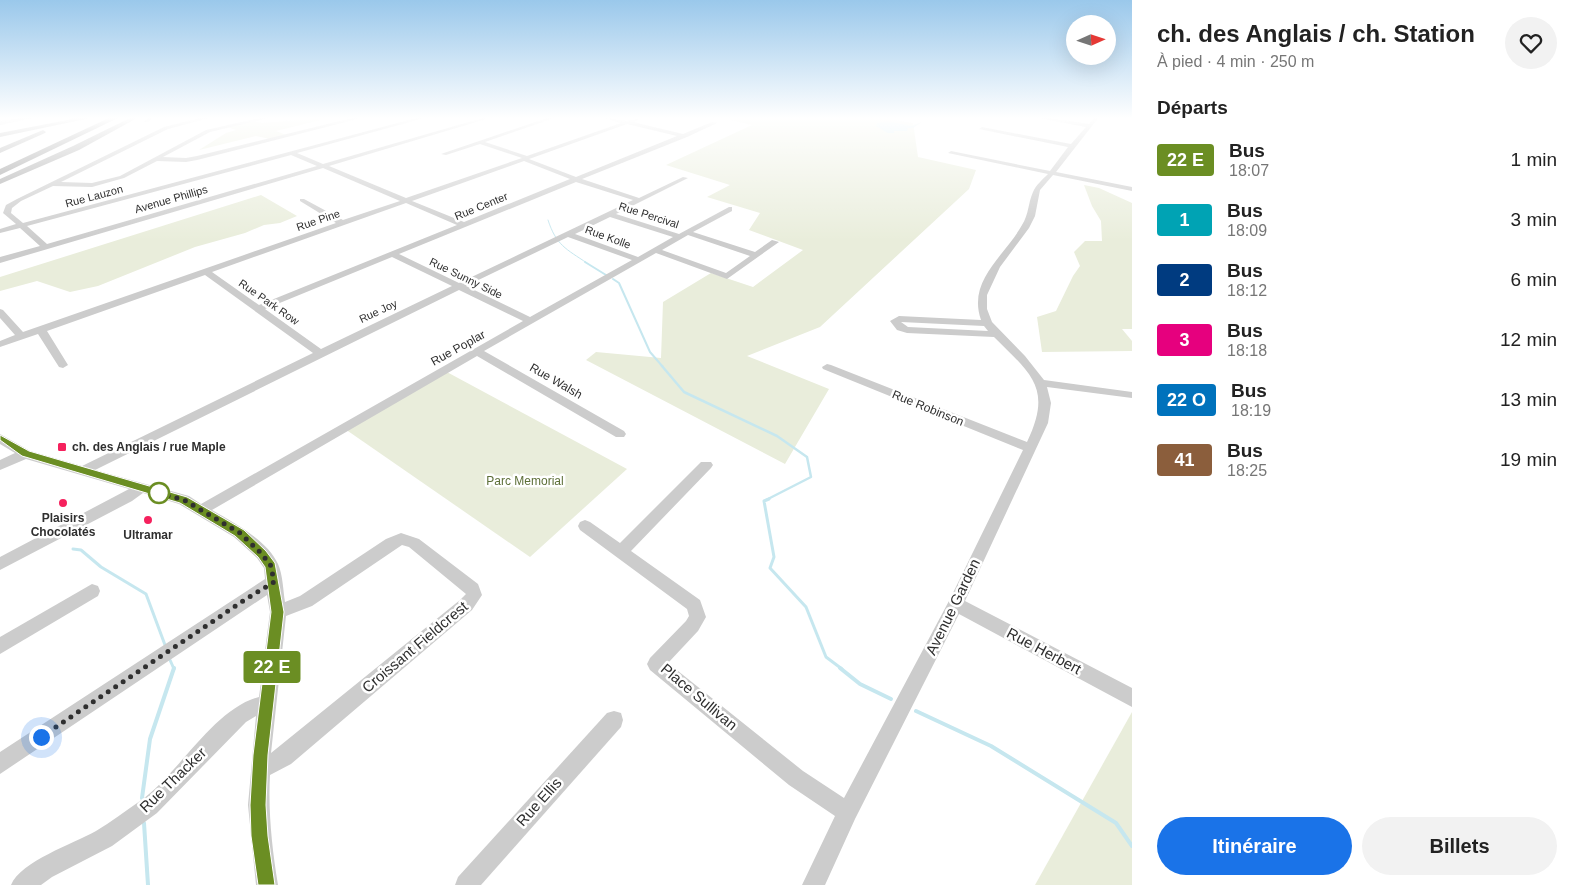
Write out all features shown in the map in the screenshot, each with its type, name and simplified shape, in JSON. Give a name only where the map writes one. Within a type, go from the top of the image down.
[{"type":"highway","points":[[0,172],[29,158]]},
{"type":"main road","points":[[0,182],[51,158]]},
{"type":"street","points":[[46,246],[7,214],[9,207],[19,200],[103,158]]},
{"type":"street","points":[[50,184],[85,185],[100,183],[122,177],[157,158]]},
{"type":"street","points":[[154,160],[195,158]]},
{"type":"street","name":"Rue Lauzon","points":[[0,231],[272,158]]},
{"type":"street","points":[[307,158],[464,225]]},
{"type":"street","name":"Avenue Phillips","points":[[0,260],[348,158]]},
{"type":"street","name":"Rue Pine","points":[[0,344],[524,158]]},
{"type":"street","points":[[526,158],[575,179],[639,200]]},
{"type":"street","name":"Rue Center","points":[[257,309],[628,158]]},
{"type":"street","points":[[980,158],[1132,189]]},
{"type":"street","points":[[987,323],[982,315],[986,285],[1001,258],[1014,243],[1032,216],[1036,192],[1062,158]]},
{"type":"street","name":"Rue Joy","points":[[85,470],[320,353],[685,178]]},
{"type":"street","points":[[302,200],[342,223]]},
{"type":"street","name":"Rue Poplar","points":[[200,510],[728,209]]},
{"type":"street","name":"Rue Percival","points":[[610,214],[756,255]]},
{"type":"street","name":"Rue Kolle","points":[[568,234],[639,260]]},
{"type":"street","points":[[657,251],[727,276],[775,242]]},
{"type":"street","name":"Rue Sunny Side","points":[[392,254],[530,321]]},
{"type":"street","name":"Rue Park Row","points":[[205,272],[320,353]]},
{"type":"street","points":[[0,312],[20,336]]},
{"type":"street","points":[[987,323],[899,319],[895,321],[901,328],[907,330],[996,334]]},
{"type":"street","name":"Avenue Garden","points":[[812,885],[956,604],[1042,423],[1045,400],[1040,383],[1021,358],[987,323]]},
{"type":"street","points":[[40,330],[63,365]]},
{"type":"street","name":"Rue Walsh","points":[[478,352],[620,434]]},
{"type":"street","name":"Rue Robinson","points":[[827,367],[1030,448]]},
{"type":"street","points":[[1040,383],[1132,395]]},
{"type":"street","points":[[0,438],[25,454],[184,500],[240,533],[262,554],[271,566],[278,612],[260,768],[258,805],[267,885]]},
{"type":"street","points":[[0,465],[25,454]]},
{"type":"street","points":[[621,551],[706,465]]},
{"type":"street","points":[[0,564],[127,497],[140,488]]},
{"type":"street","name":"Place Sullivan","points":[[585,526],[694,605],[698,617],[692,626],[656,664],[796,778],[848,812]]},
{"type":"street","name":"Croissant Fieldcrest","points":[[260,768],[284,757],[466,605],[474,595],[472,589],[435,559],[414,543],[402,538],[391,543],[306,601],[278,612]]},
{"type":"street","points":[[0,764],[274,582]]},
{"type":"street","points":[[0,646],[92,591]]},
{"type":"street","name":"Rue Herbert","points":[[956,604],[1132,698]]},
{"type":"street","name":"Rue Thacker","points":[[22,885],[44,869],[104,838],[150,806],[239,715],[254,707],[268,703]]},
{"type":"street","name":"Rue Ellis","points":[[466,885],[542,798],[614,720]]},
{"type":"green space","points":[[680,158],[924,158],[976,170],[969,189],[820,327],[747,356],[829,389],[785,464],[586,360],[596,352],[661,358],[663,302],[711,273],[753,287],[803,250],[749,230],[760,213],[707,197],[730,185],[666,165]]},
{"type":"green space","points":[[1084,185],[1099,188],[1132,203],[1132,329],[1122,329],[1132,341],[1132,351],[1042,352],[1037,317],[1056,311],[1080,266],[1074,252],[1085,241],[1102,241],[1101,221],[1092,206]]},
{"type":"green space","points":[[261,195],[297,216],[280,223],[264,225],[245,233],[195,247],[98,286],[70,292],[37,281],[0,291],[0,277]]},
{"type":"green space","name":"Parc Memorial","points":[[445,371],[627,469],[530,557],[345,429]]},
{"type":"green space","points":[[1132,712],[1132,885],[1035,885]]},
{"type":"waterway","points":[[548,220],[558,241],[587,263]]},
{"type":"waterway","points":[[585,262],[606,275]]},
{"type":"waterway","points":[[613,279],[619,283],[650,352],[663,367]]},
{"type":"waterway","points":[[662,366],[684,392],[777,436],[807,457],[811,477],[766,500]]},
{"type":"waterway","points":[[769,499],[764,501],[774,557],[770,568],[806,607],[826,657],[842,669]]},
{"type":"waterway","points":[[73,549],[81,550],[101,567],[146,594],[165,645]]},
{"type":"waterway","points":[[170,660],[174,669]]},
{"type":"waterway","points":[[840,668],[860,684],[891,699]]},
{"type":"waterway","points":[[142,798],[150,739],[174,669]]},
{"type":"waterway","points":[[916,711],[991,746],[1116,823],[1132,846]]},
{"type":"waterway","points":[[144,823],[148,885]]},
{"type":"bus line","points":[[0,438],[25,454],[184,500],[240,533],[262,554],[271,566],[278,612],[261,755],[258,805],[267,885]]},
{"type":"place","name":"ch. des Anglais / rue Maple","points":[[62,447]]},
{"type":"place","name":"Plaisirs Chocolatés","points":[[63,503]]},
{"type":"place","name":"Ultramar","points":[[148,520]]},
{"type":"route","points":[[41,737],[274,582],[271,566],[262,554],[240,533],[184,500],[155,492],[159,493]]}]
